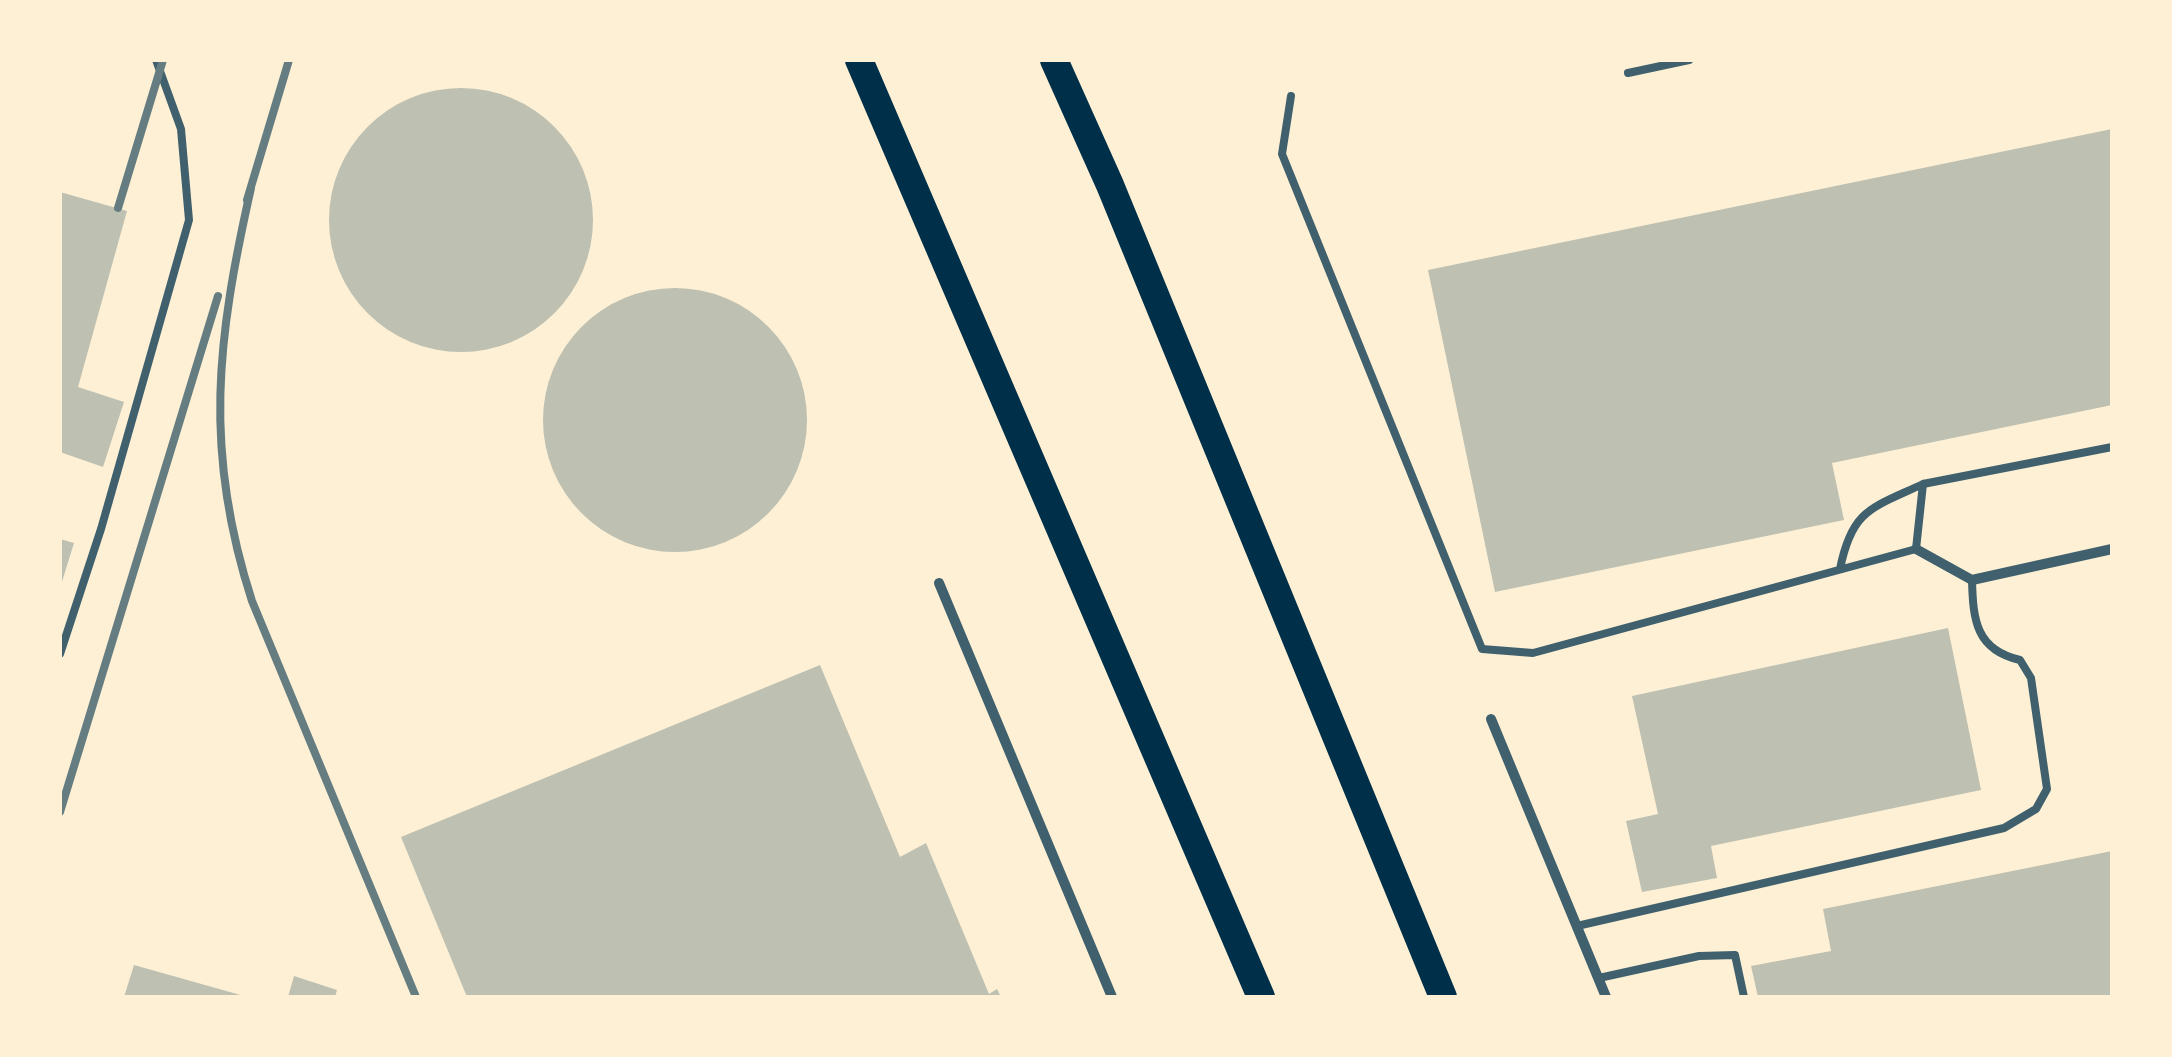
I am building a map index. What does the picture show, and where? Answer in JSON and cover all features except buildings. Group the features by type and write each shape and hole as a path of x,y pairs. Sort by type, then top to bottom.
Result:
{"highway":[{"path":"859,60 1261,997"},
{"path":"1054,60 1125,222 1442,997"}],"street":[{"path":"1916,550 1972,580 2112,549"},
{"path":"939,583 1112,997"},
{"path":"1491,719 1606,997"}],"lane":[{"path":"60,654 101,529 188,220 181,129 156,60"},
{"path":"1628,73 1689,60"},
{"path":"1291,96 1282,154 1482,649 1533,654 1916,550 1923,484"},
{"path":"1840,569 1856,521 1923,484 2112,447"},
{"path":"1577,926 2004,828 2036,808 2047,789 2031,678 2020,660 1994,652 1984,638 1973,611 1972,580"},
{"path":"1598,978 1699,956 1735,955 1744,997"}],"railway":[{"path":"118,208 163,60"},
{"path":"247,200 289,60"},
{"path":"251,188 230,295 220,394 226,494 236,546 252,601 416,997"},
{"path":"60,812 218,296"}]}
